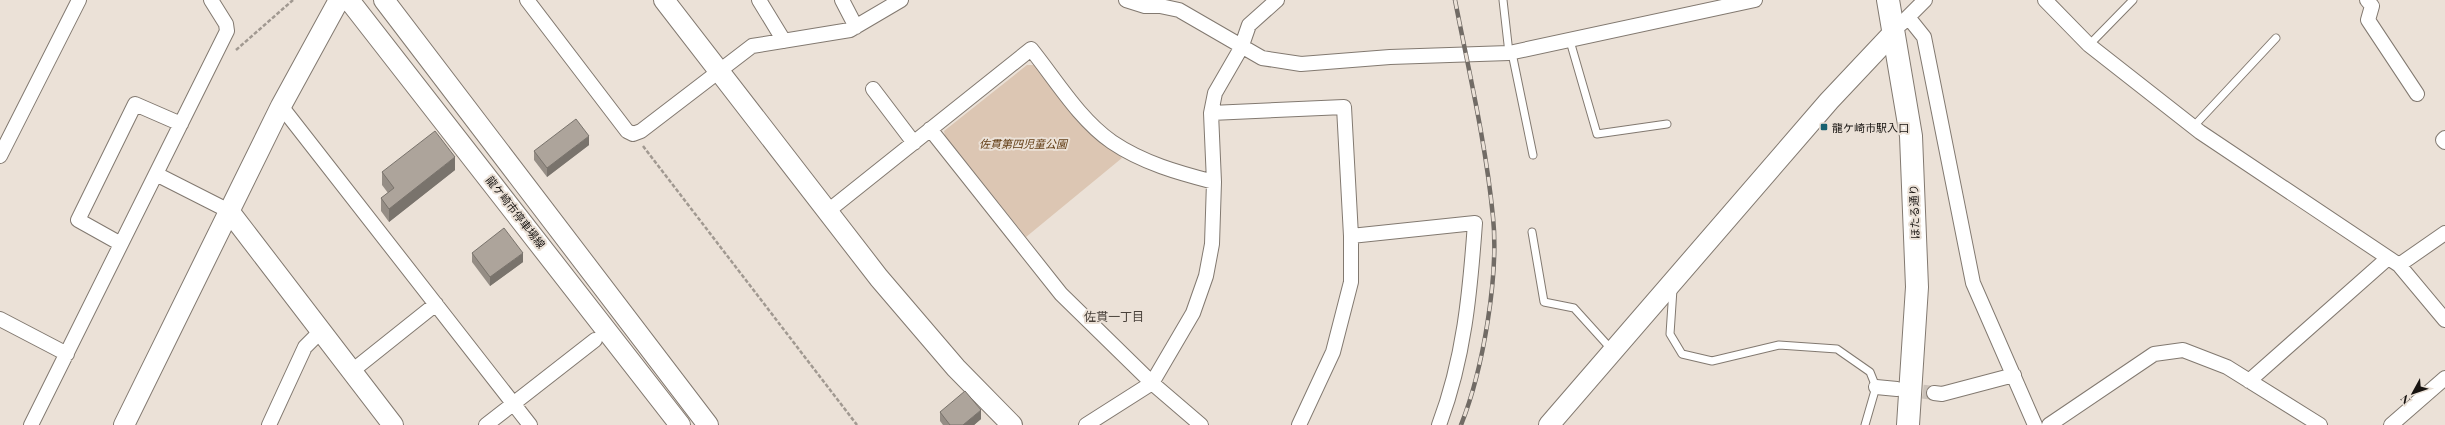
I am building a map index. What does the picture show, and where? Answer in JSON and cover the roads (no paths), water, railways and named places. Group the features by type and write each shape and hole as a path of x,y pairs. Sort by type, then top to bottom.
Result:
{"main road":[{"name":"ほたる通り","path":"1888,0 1901,24 1911,136 1914,197 1917,287 1908,425"}],"street":[{"path":"0,156 79,0"},
{"path":"31,425 227,31 226,24 211,0"},
{"path":"124,425 281,106 339,0"},
{"name":"龍ケ崎市停車場線","path":"350,0 680,425"},
{"name":"龍ケ崎市停車場線","path":"384,0 708,425"},
{"path":"527,0 627,131 633,134 641,131 752,46 841,32 856,27 901,0"},
{"path":"664,0 879,278 922,329 989,403 1012,425"},
{"path":"759,0 784,41"},
{"path":"842,0 856,27"},
{"path":"1126,0 1145,6 1160,6 1179,10 1241,48 1262,58 1301,64 1390,57 1510,53 1755,0"},
{"path":"1086,425 1152,383 1193,313 1206,276 1212,244 1214,182 1211,113 1215,93 1241,48 1249,25 1277,0"},
{"path":"1549,425 1833,96 1925,0"},
{"path":"2045,0 2089,45 2193,127 2393,262 2445,320"},
{"path":"2367,0 2372,6 2368,20 2417,94"},
{"path":"1901,24 1924,38 1973,283 2036,425"},
{"path":"828,211 1031,49 1087,119 1111,141 1159,166 1214,182"},
{"path":"873,90 914,143"},
{"path":"121,244 78,220 136,104 181,124"},
{"path":"281,106 530,425"},
{"path":"1211,113 1344,108 1351,236 1351,282 1333,352 1299,425"},
{"path":"930,129 1061,294 1152,383 1200,425"},
{"path":"2445,138 2443,140 2445,142"},
{"path":"156,174 230,211 393,425"},
{"path":"1351,236 1475,224 1466,324 1452,392 1439,425"},
{"path":"2249,381 2393,262 2445,233"},
{"path":"352,371 436,304"},
{"path":"0,319 67,354"},
{"path":"269,425 305,347 322,330"},
{"path":"486,425 594,340"},
{"path":"2049,425 2154,354 2183,350 2227,367 2320,425"},
{"path":"1934,393 1942,394 2014,375"},
{"path":"2391,425 2445,378"},
{"path":"1876,387 1898,389"}],"lane":[{"path":"1503,0 1510,53 1533,155"},
{"path":"2089,45 2133,0"},
{"path":"2193,127 2276,38"},
{"path":"1570,41 1597,134 1667,124"},
{"path":"1532,232 1544,302 1574,308 1614,351"},
{"path":"1673,283 1670,334 1682,354 1712,361 1779,344 1837,349 1870,372 1876,387 1865,425"}],"tunnel":[{"path":"1902,389 1934,393"}],"railway":[{"path":"1455,0 1477,108 1486,162 1493,217 1494,241 1494,267 1488,322 1476,378 1461,425"}],"place":[{"name":"龍ケ崎市駅入口","path":"1824,127"}],"district":[{"name":"佐貫一丁目","path":"1114,316"}],"park label":[{"name":"佐貫第四児童公園","path":"1023,143"}]}
